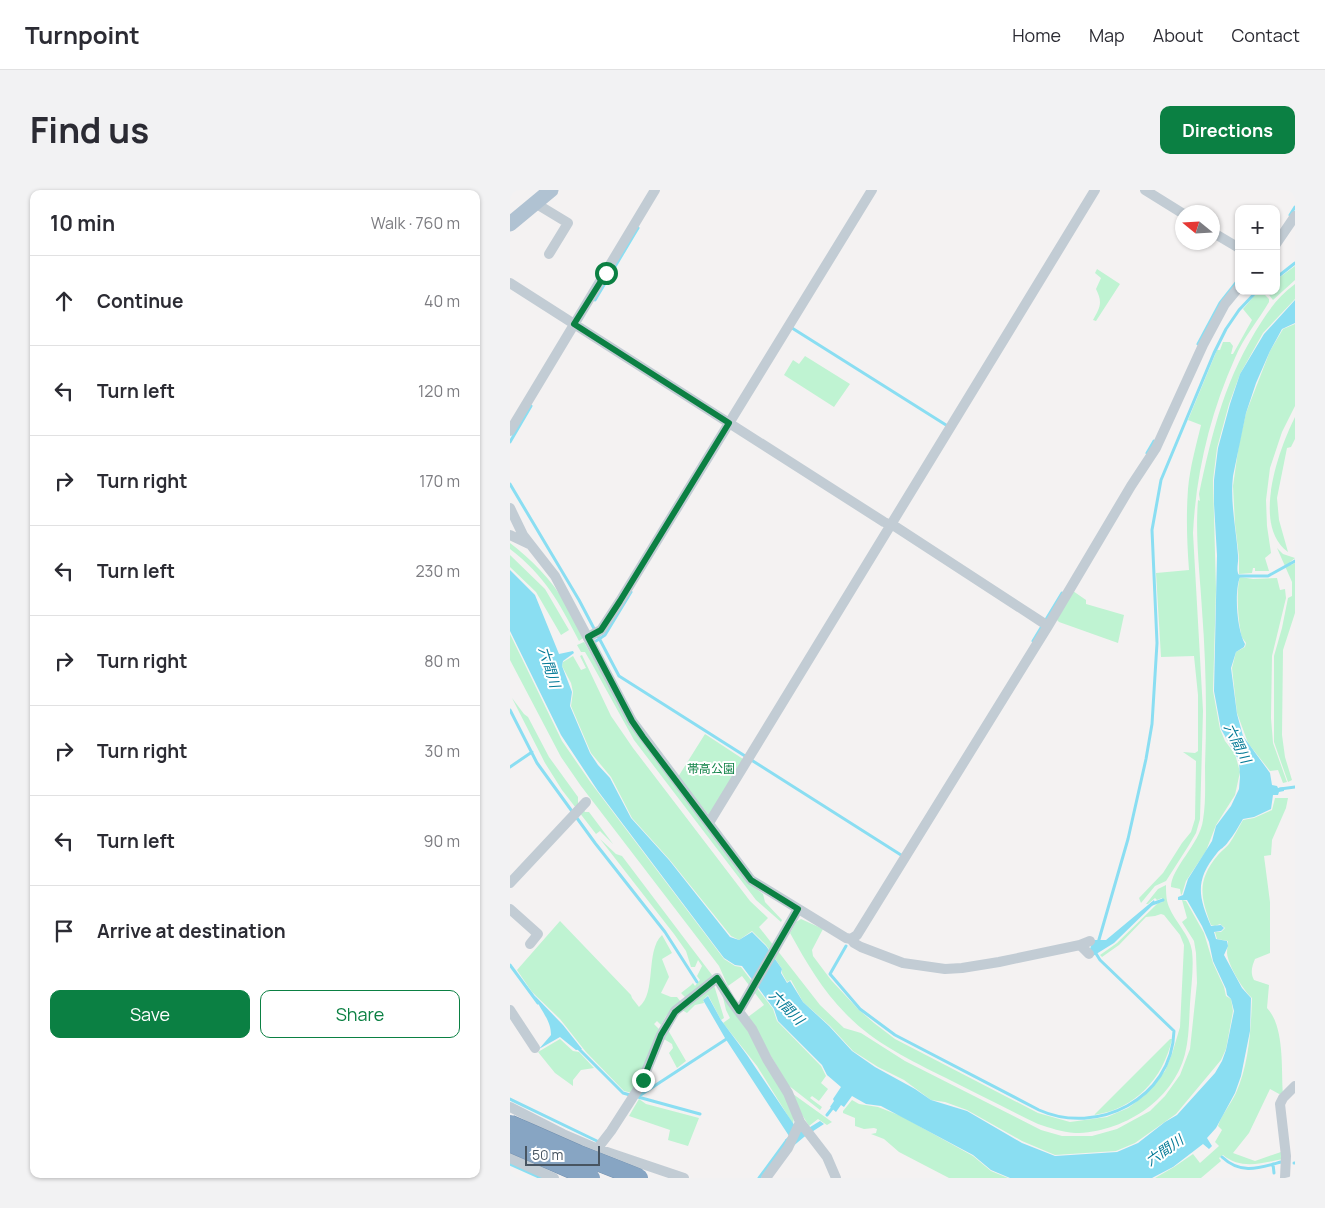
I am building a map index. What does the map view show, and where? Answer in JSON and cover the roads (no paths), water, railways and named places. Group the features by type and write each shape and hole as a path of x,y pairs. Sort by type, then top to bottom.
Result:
{"highway":[{"path":"510,1124 639,1178"},
{"path":"510,1143 591,1178"}],"main road":[{"path":"510,224 551,190"}],"street":[{"path":"510,431 576,326 655,190"},
{"path":"593,634 620,601 731,425 872,190"},
{"path":"709,823 1095,190"},
{"path":"1145,190 1175,209"},
{"path":"535,203 568,223 549,254"},
{"path":"1280,238 1295,216"},
{"path":"1220,237 1235,246"},
{"path":"510,283 1045,624"},
{"path":"851,939 857,935 1045,624 1156,448 1203,345 1225,304 1235,292"},
{"path":"510,508 523,535 555,576 593,634 632,721 751,880 846,938 851,939 854,944 902,963 945,969 999,962 1085,943 1088,954"},
{"path":"510,535 531,545"},
{"path":"510,884 583,806"},
{"path":"510,909 538,934 530,944"},
{"path":"741,1008 798,909"},
{"path":"573,1178 598,1149 640,1086 661,1035 675,1012 717,978 741,1008 767,1059 788,1093 803,1128 827,1157 836,1178"},
{"path":"510,1010 535,1048"},
{"path":"1284,1178 1291,1157 1280,1104 1283,1098 1295,1086"},
{"path":"510,1107 563,1134 598,1149 684,1178"},
{"path":"766,1178 803,1128"},
{"path":"510,1158 554,1178"}],"water":[{"name":"六間川","path":"1295,300 1295,323 1282,329 1256,383 1246,413 1232,486 1238,555 1237,570 1240,577 1237,592 1237,611 1240,630 1245,644 1244,647 1236,652 1231,668 1237,714 1243,736 1270,773 1272,785 1278,788 1284,787 1284,791 1279,792 1278,795 1273,795 1271,809 1254,817 1243,819 1230,839 1210,863 1202,880 1201,897 1211,926 1221,925 1224,928 1221,931 1214,932 1216,939 1227,941 1228,946 1224,955 1242,988 1251,998 1250,1031 1241,1076 1235,1093 1216,1128 1207,1138 1212,1146 1209,1149 1203,1144 1173,1167 1152,1178 1010,1178 991,1170 973,1155 881,1106 866,1104 852,1096 844,1107 841,1105 836,1112 830,1107 841,1087 827,1075 822,1065 778,1021 774,1009 742,966 735,965 724,958 598,791 561,735 510,631 510,570 535,595 559,654 573,651 574,653 563,661 562,666 572,692 570,706 590,753 610,778 631,818 669,860 730,937 739,940 752,932 766,946 782,969 781,973 787,983 790,981 803,1002 852,1051 931,1100 967,1111 1022,1143 1055,1156 1117,1152 1138,1143 1177,1115 1215,1073 1226,1050 1234,1011 1231,999 1227,995 1213,961 1209,942 1202,926 1187,900 1178,900 1178,897 1183,895 1188,879 1212,841 1216,826 1231,806 1239,789 1239,761 1221,729 1214,691 1217,555 1214,480 1218,448 1240,374 1264,334"},
{"path":"1154,900 1155,903 1114,943 1093,956 1089,952 1093,940 1106,940"},
{"path":"535,996 563,1025 582,1049 576,1050 560,1037 539,1049 551,1035 551,1029"},
{"path":"708,996 721,1020 799,1132 820,1121 824,1124 791,1148 785,1140 789,1136 725,1038 703,1000"}],"waterway":[{"path":"1290,215 1295,207"},
{"path":"595,300 638,228"},
{"path":"1280,275 1295,263"},
{"path":"1198,344 1220,303 1235,284"},
{"path":"1098,943 1128,839 1152,724 1157,643 1152,530 1161,480 1214,353 1226,329 1239,310 1253,295"},
{"path":"792,328 946,425"},
{"path":"510,442 531,406"},
{"path":"1147,453 1154,441"},
{"path":"510,484 579,600 619,676 901,855"},
{"path":"1237,576 1268,576 1295,561"},
{"path":"596,641 605,635 631,592"},
{"path":"1033,641 1062,593"},
{"path":"510,710 537,763 595,843 665,932 697,982"},
{"path":"510,767 532,752"},
{"path":"1280,789 1295,787"},
{"path":"1152,904 1163,900"},
{"path":"846,946 830,974 860,1009 895,1035 1039,1110 1061,1117 1084,1118 1107,1114 1128,1106 1146,1093 1160,1076 1170,1055 1174,1031 1100,960 1095,952"},
{"path":"510,965 538,1003"},
{"path":"639,1096 728,1038"},
{"path":"577,1047 623,1093 630,1095"},
{"path":"638,1097 700,1114"},
{"path":"510,1099 599,1142"},
{"path":"827,1115 834,1106"},
{"path":"759,1178 787,1140"},
{"path":"1222,1157 1229,1163 1243,1168 1258,1168 1281,1162"},
{"path":"510,1164 541,1178"},
{"path":"1273,1164 1274,1173"}],"park label":[{"name":"帯高公園","path":"711,768"}]}
